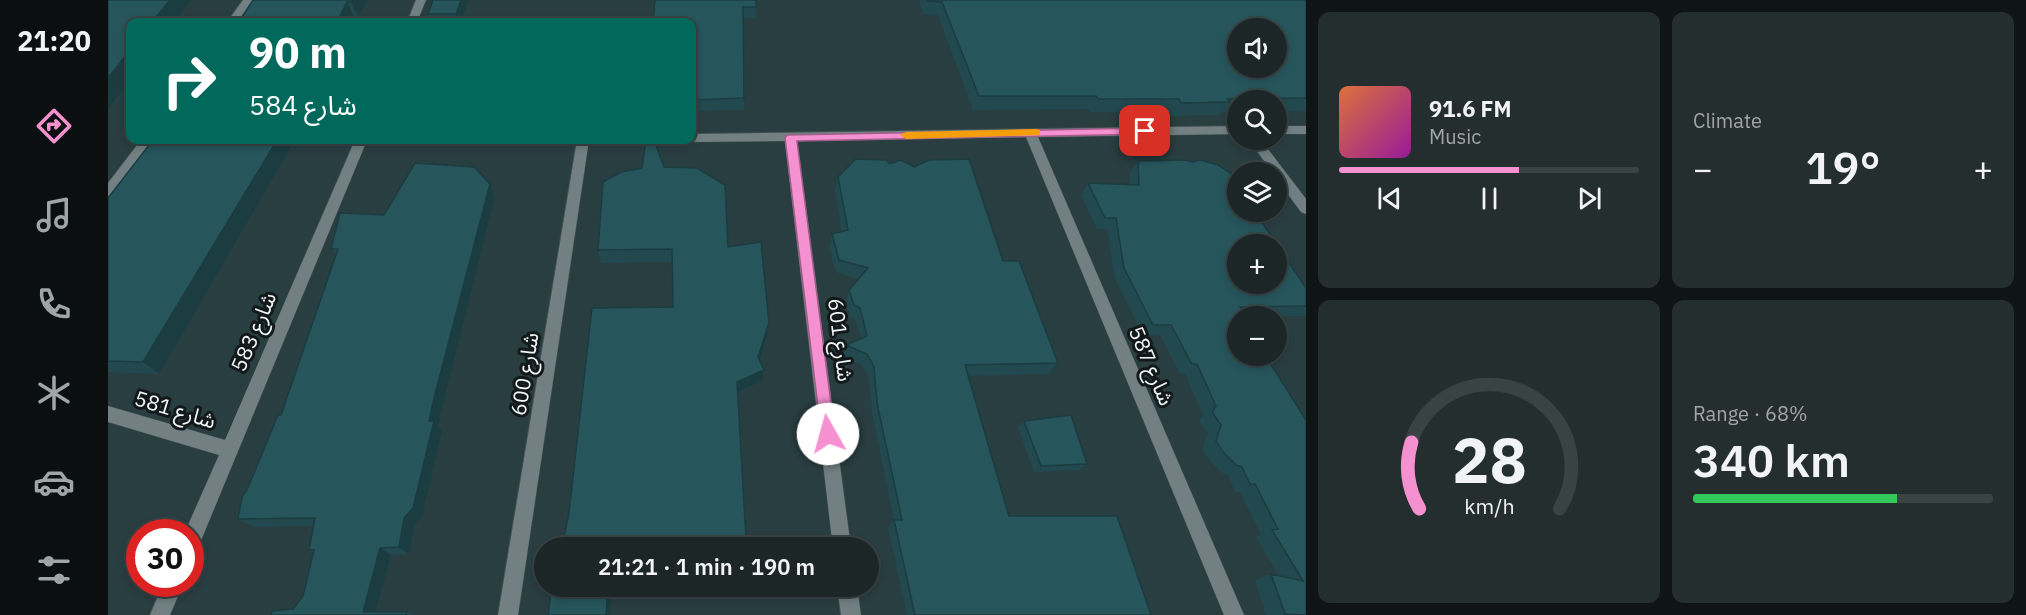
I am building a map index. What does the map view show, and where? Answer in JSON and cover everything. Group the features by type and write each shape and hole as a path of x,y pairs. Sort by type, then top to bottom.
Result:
{"street":[{"path":"235,18 248,0"},
{"path":"413,18 421,0"},
{"path":"696,138 1227,130"},
{"path":"1287,130 1306,130"},
{"name":"شارع 587","path":"1030,133 1234,615"},
{"name":"شارع 601","path":"790,138 841,537"},
{"path":"108,193 144,144"},
{"name":"شارع 583","path":"200,519 359,144"},
{"name":"شارع 600","path":"508,615 582,144"},
{"path":"1262,150 1306,209"},
{"name":"شارع 581","path":"108,414 230,450"},
{"path":"160,615 168,597"},
{"path":"848,597 850,615"}],"shaded area":[{"path":"108,0 1306,0 1306,615 108,615"}],"building":[{"path":"108,0 170,0 155,18 126,18 126,55 108,78"},
{"path":"253,0 352,0 347,2 339,18 242,18"},
{"path":"433,0 461,0 456,14 428,14"},
{"path":"655,0 756,0 756,7 743,7 744,98 696,100 696,18 653,18"},
{"path":"927,0 1306,0 1306,98 1287,98 1287,90 1227,90 1227,102 1181,103 1179,99 1098,99 1096,96 979,96 942,2"},
{"path":"150,144 275,144 143,362 108,361 108,198"},
{"path":"645,144 655,144 664,167 697,168 725,185 728,247 761,242 769,323 758,357 764,370 737,382 746,537 564,537 569,513 592,308 673,307 672,249 598,250 603,182 621,172 642,168"},
{"path":"856,159 886,160 890,164 901,160 914,167 929,160 969,159 1003,261 1019,261 1058,363 965,365 1009,516 1117,516 1151,615 915,615 894,520 902,520 877,403 874,367 867,354 846,345 867,336 860,308 854,305 849,290 868,268 839,260 832,234 848,230 838,177"},
{"path":"1185,160 1192,162 1200,160 1218,165 1227,171 1227,222 1262,222 1270,234 1227,234 1227,294 1287,294 1287,260 1306,288 1306,306 1227,306 1227,366 1272,366 1306,420 1306,615 1285,614 1271,574 1303,581 1272,530 1278,529 1255,484 1250,484 1242,467 1236,465 1223,452 1216,441 1221,425 1212,412 1216,406 1197,364 1192,364 1171,325 1153,325 1124,268 1116,218 1105,218 1088,183 1139,185 1138,161"},
{"path":"415,163 474,167 490,184 435,394 429,421 434,421 413,508 404,518 399,547 380,548 363,612 407,612 406,615 271,615 272,611 293,609 303,596 314,550 309,550 315,518 238,519 242,497 278,415 281,415 338,249 331,249 340,213 384,215"},
{"path":"1071,415 1087,464 1041,466 1024,421"},
{"path":"550,597 607,597 606,615 548,615"}],"slow traffic":[{"path":"906,135 1036,133"}],"route":[{"path":"828,434 790,138 1145,131"}]}
